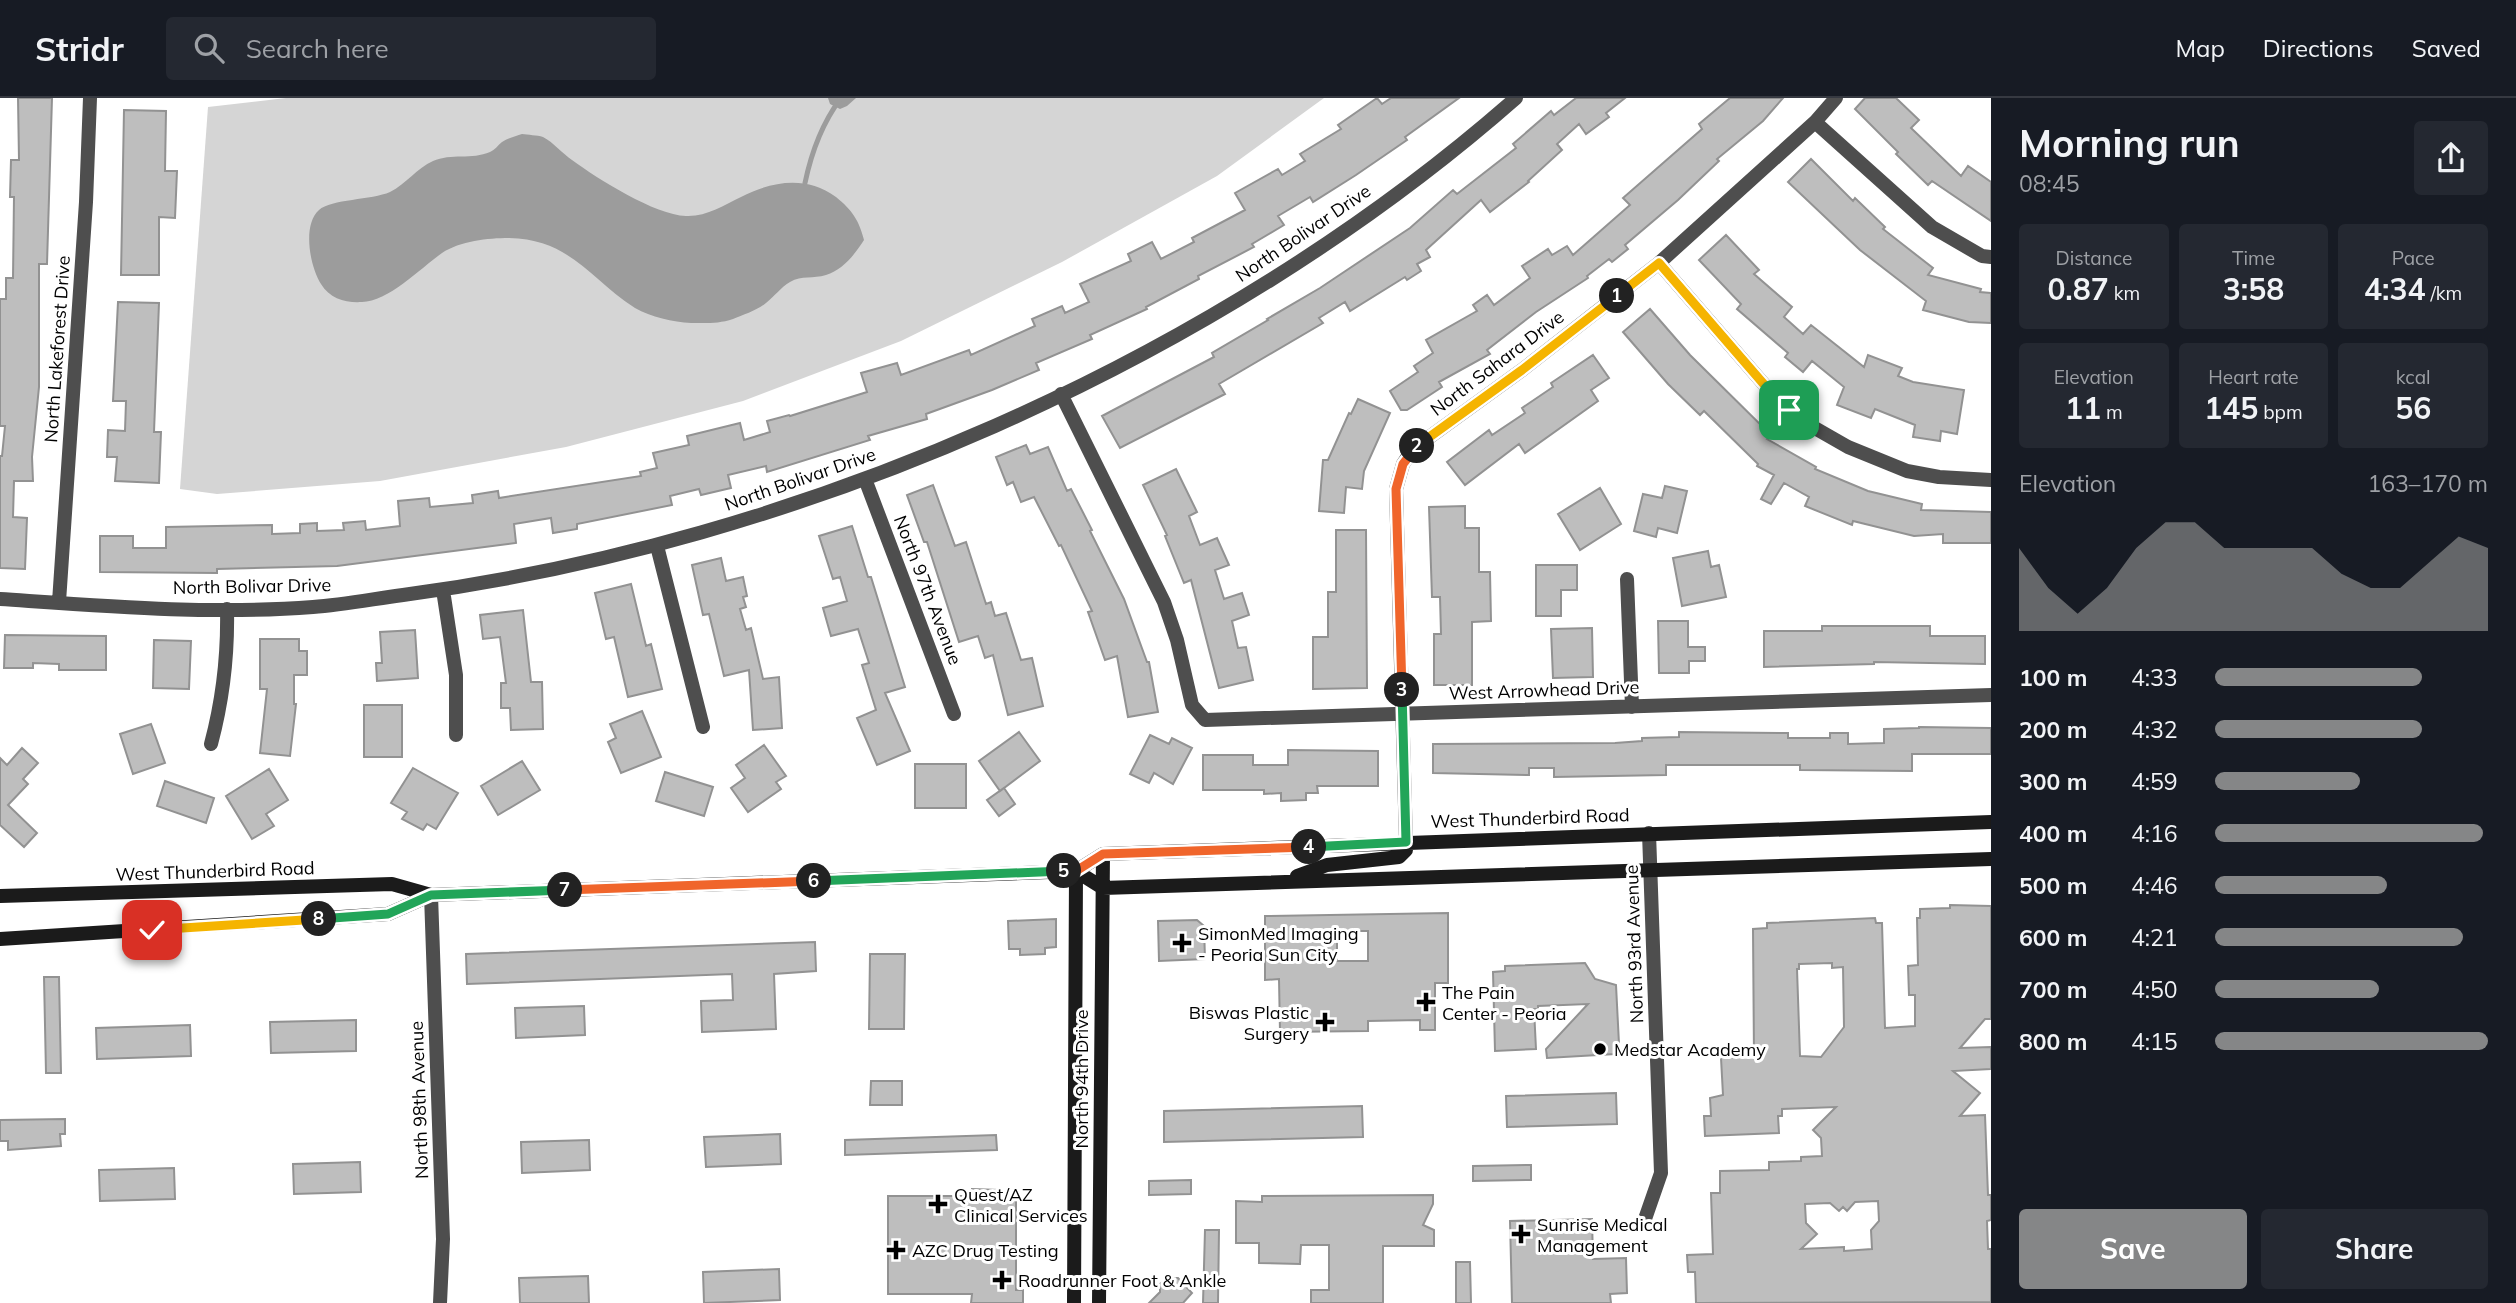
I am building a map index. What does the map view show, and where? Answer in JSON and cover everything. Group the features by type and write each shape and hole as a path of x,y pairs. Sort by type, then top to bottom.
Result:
{"main road":[{"name":"West Thunderbird Road","path":"0,896 392,884 431,895 1076,871 1103,854 1991,822"},
{"path":"1286,880 1327,865 1399,857 1406,850 1406,842"},
{"name":"North 94th Drive","path":"1099,1303 1103,854"},
{"path":"1076,871 1103,888 1991,859"},
{"name":"North 94th Drive","path":"1074,1303 1076,871"},
{"name":"West Thunderbird Road","path":"0,939 388,914 431,895"},
{"path":"1076,1003 1101,1003"},
{"path":"1076,1101 1101,1101"}],"street":[{"name":"North Lakeforest Drive","path":"59,602 86,202 90,98"},
{"name":"North Bolivar Drive","path":"0,599 228,609 313,607 514,579 657,546 760,515 865,479 958,441 1061,394 1175,337 1362,219 1474,134 1516,98"},
{"name":"North Sahara Drive","path":"1406,842 1396,489 1403,464 1413,449 1522,370 1659,263 1815,122 1836,98"},
{"path":"1815,122 1932,227 1982,256 1991,257"},
{"path":"1659,263 1768,389 1789,410 1813,427 1848,447 1907,471 1939,477 1991,480"},
{"name":"West Arrowhead Drive","path":"1061,394 1164,601 1177,639 1192,705 1205,720 1991,695"},
{"name":"North 97th Avenue","path":"865,479 954,714"},
{"path":"657,546 704,727"},
{"path":"1627,579 1632,707"},
{"path":"443,590 456,675 456,735"},
{"path":"211,744 220,710 225,673 228,609"},
{"name":"North 93rd Avenue","path":"1645,1219 1661,1173 1649,833"},
{"name":"North 98th Avenue","path":"431,895 443,1239 440,1303"}],"shaded area":[{"path":"286,98 1324,98 1217,176 1062,262 901,341 743,401 566,447 380,481 217,494 180,489 208,107"},
{"path":"828,98 856,98 840,109 830,104"},
{"path":"522,134 543,137 611,186 643,203 673,214 693,216 708,213 777,184 813,185 836,197 846,206 857,221 864,240 848,261 832,273 794,280 759,308 733,319 717,322 684,322 648,314 619,297 564,253 530,240 509,238 474,241 449,249 404,283 372,300 344,301 325,289 317,277 309,236 314,217 319,210 325,206 390,192 433,161 483,154"}],"building":[{"path":"18,98 52,98 47,264 39,264 39,387 32,457 33,481 14,481 13,517 27,518 25,569 0,568 0,456 5,426 0,426 0,299 6,299 6,278 13,278 14,197 10,197 11,160 19,160"},
{"path":"1377,98 1382,104 1391,98 1459,98 1405,137 1407,140 1356,175 1313,202 1310,197 1278,216 1284,225 1252,244 1254,247 1198,276 1199,279 1146,307 1147,309 1090,335 1092,339 1036,363 1039,370 926,414 927,419 868,436 870,440 767,472 766,466 728,475 731,488 701,495 699,489 670,496 672,505 577,524 577,529 553,533 551,518 514,524 516,543 337,566 217,569 217,573 100,572 100,536 133,536 133,548 166,548 166,527 272,525 272,534 300,533 300,524 317,523 317,531 344,530 343,523 365,521 366,530 400,526 398,501 429,498 430,507 473,503 472,495 498,491 499,498 641,476 640,472 657,468 653,453 689,445 687,436 740,423 744,440 770,432 767,421 867,392 861,373 897,363 901,375 969,350 971,355 1035,326 1032,319 1062,306 1065,313 1089,302 1080,284 1131,261 1128,254 1152,242 1161,259 1194,242 1192,238 1245,210 1235,193 1278,169 1282,175 1305,161 1300,154 1341,129 1338,125"},
{"path":"1576,98 1625,98 1606,113 1609,117 1586,134 1579,124 1557,144 1562,150 1529,182 1490,212 1481,200 1426,250 1430,257 1417,264 1421,271 1407,280 1405,277 1350,311 1345,302 1319,318 1323,323 1219,384 1225,394 1120,448 1102,416 1214,357 1212,353 1320,288 1410,228 1453,190 1457,194 1516,148 1513,144 1551,111 1554,115"},
{"path":"1730,98 1783,98 1763,121 1717,159 1719,161 1678,200 1625,245 1628,249 1612,262 1609,259 1587,276 1588,278 1536,312 1487,350 1490,354 1439,382 1442,387 1407,410 1401,410 1390,391 1418,372 1414,366 1433,353 1426,340 1477,311 1473,305 1487,295 1494,305 1530,278 1522,266 1548,249 1552,255 1567,246 1573,255 1630,205 1623,198 1702,129 1699,124"},
{"path":"1865,98 1896,98 1919,120 1911,128 1961,176 1968,166 1991,182 1991,221 1932,181 1928,185 1896,154 1898,152 1855,109"},
{"path":"124,110 166,111 165,171 177,171 175,218 159,217 159,275 121,275"},
{"path":"1811,159 1853,201 1855,198 1885,227 1883,229 1933,268 1928,275 1991,293 1991,323 1969,322 1923,310 1926,301 1860,250 1788,182"},
{"path":"1726,235 1759,270 1754,274 1792,307 1784,317 1803,334 1811,325 1864,367 1868,355 1902,368 1898,376 1913,382 1964,390 1957,434 1941,431 1940,441 1913,437 1915,425 1875,409 1871,418 1837,405 1844,387 1812,361 1803,372 1785,357 1788,353 1737,309 1741,304 1699,260"},
{"path":"118,302 159,303 154,432 161,432 159,483 115,481 117,457 107,457 108,430 125,431 126,401 113,401"},
{"path":"1650,309 1690,355 1771,435 1767,439 1816,467 1815,469 1868,491 1922,504 1921,510 1991,512 1991,543 1943,543 1943,534 1914,536 1853,521 1852,525 1805,506 1809,497 1784,483 1771,504 1761,499 1774,475 1757,466 1758,464 1704,411 1700,415 1668,384 1623,332"},
{"path":"1593,355 1609,378 1591,390 1598,401 1525,453 1519,444 1465,485 1447,462 1489,430 1492,435 1525,413 1522,408 1553,387 1551,383"},
{"path":"1358,399 1390,413 1364,471 1362,489 1346,487 1344,513 1319,511 1323,460 1328,460"},
{"path":"1026,445 1030,454 1048,447 1067,491 1071,489 1092,530 1090,531 1124,599 1149,662 1158,712 1128,717 1117,656 1105,660 1088,612 1092,611 1061,545 1059,546 1034,497 1021,502 1013,482 1007,485 996,457"},
{"path":"1176,469 1197,512 1189,516 1200,545 1217,538 1229,565 1215,570 1224,599 1242,593 1249,615 1232,621 1238,648 1246,647 1253,680 1219,688 1191,580 1184,583 1165,536 1167,535 1143,485"},
{"path":"933,485 955,546 966,542 986,604 991,602 995,616 1006,613 1021,660 1032,658 1043,706 1008,715 993,655 985,658 978,636 959,642 927,542 924,542 907,495"},
{"path":"1665,486 1687,491 1677,533 1658,528 1656,537 1634,531 1643,494 1662,498"},
{"path":"1600,488 1621,524 1580,550 1558,514"},
{"path":"1465,506 1465,528 1479,528 1479,572 1490,572 1491,621 1472,622 1472,685 1434,685 1434,634 1441,634 1440,597 1432,597 1429,507"},
{"path":"852,526 868,577 871,577 905,687 885,693 910,751 877,765 857,718 876,710 862,665 869,663 858,629 831,636 823,608 847,601 840,577 833,579 819,536"},
{"path":"1336,530 1366,530 1367,688 1313,689 1313,637 1328,637 1328,592 1336,592"},
{"path":"1708,551 1711,567 1719,565 1726,597 1682,606 1673,558"},
{"path":"721,558 726,581 743,577 746,607 740,609 746,630 751,628 763,679 779,677 782,728 753,730 749,670 724,676 709,614 703,615 692,565"},
{"path":"1536,565 1577,565 1577,590 1561,590 1561,616 1536,616"},
{"path":"631,584 646,646 651,644 662,689 628,697 614,637 606,639 595,593"},
{"path":"523,610 531,682 542,682 543,729 511,730 510,708 501,708 501,683 506,683 500,637 483,639 480,615"},
{"path":"1658,621 1688,621 1688,647 1705,647 1705,661 1689,661 1689,673 1659,673"},
{"path":"1822,626 1930,626 1930,636 1985,636 1985,664 1874,662 1764,667 1764,631 1822,631"},
{"path":"1592,628 1593,677 1553,678 1551,629"},
{"path":"415,630 418,678 377,681 376,663 382,663 380,632"},
{"path":"5,635 106,636 106,670 59,670 59,664 33,663 33,668 4,668"},
{"path":"260,639 299,639 299,651 307,651 307,675 294,675 296,704 290,756 260,753 267,689 260,689"},
{"path":"154,640 191,641 189,689 153,688"},
{"path":"364,705 402,705 402,757 364,757"},
{"path":"642,711 661,757 621,773 608,742 616,738 610,724"},
{"path":"151,724 165,763 133,774 120,734"},
{"path":"1991,728 1991,754 1912,754 1912,771 1800,770 1800,765 1666,765 1666,775 1554,777 1554,768 1529,768 1529,775 1433,773 1433,744 1615,743 1642,741 1642,738 1679,737 1679,732 1788,733 1788,738 1830,738 1830,733 1848,733 1848,744 1884,743 1884,729"},
{"path":"1019,732 1040,761 1000,791 979,761"},
{"path":"1150,735 1169,744 1172,738 1192,748 1173,784 1154,773 1149,783 1130,774"},
{"path":"764,745 786,776 776,782 781,789 748,812 731,788 745,778 736,765"},
{"path":"22,748 38,763 23,779 28,784 8,805 37,833 24,847 0,825 0,758 7,765"},
{"path":"1288,750 1378,751 1378,786 1317,786 1318,793 1306,793 1306,800 1281,801 1281,793 1264,794 1264,790 1203,790 1203,755 1253,755 1253,765 1288,765"},
{"path":"522,761 540,790 498,815 481,786"},
{"path":"915,764 966,764 966,808 915,808"},
{"path":"413,768 458,793 436,829 427,824 423,830 402,819 407,812 391,803"},
{"path":"269,769 288,800 266,814 274,826 252,839 226,796"},
{"path":"665,772 713,787 704,816 656,801"},
{"path":"165,781 214,798 206,823 157,806"},
{"path":"1004,788 1015,804 999,816 987,800"},
{"path":"1950,905 1991,906 1991,1019 1985,1019 1960,1048 1991,1047 1991,1069 1953,1071 1980,1093 1960,1116 1985,1115 1988,1195 1991,1195 1991,1220 1987,1221 1988,1249 1991,1249 1991,1302 1696,1303 1695,1272 1688,1272 1687,1255 1713,1254 1711,1193 1720,1193 1720,1171 1769,1170 1769,1162 1801,1161 1801,1157 1822,1156 1821,1138 1813,1130 1836,1107 1782,1109 1782,1116 1778,1116 1779,1133 1705,1136 1704,1116 1711,1116 1710,1098 1723,1095 1721,1058 1754,1057 1753,929 1767,928 1767,923 1875,918 1876,923 1882,923 1885,1028 1915,1026 1915,995 1909,995 1908,966 1918,965 1917,918 1920,918 1920,909 1950,908","holes":["1832,963 1832,968 1843,967 1844,1027 1821,1057 1800,1056 1797,969 1799,964","1878,1201 1879,1221 1871,1230 1872,1249 1801,1249 1817,1234 1806,1223 1805,1204 1830,1203 1839,1211 1843,1207 1847,1211 1855,1202"]},
{"path":"1448,913 1448,983 1435,983 1435,1030 1420,1030 1420,1020 1368,1021 1368,1031 1280,1032 1279,979 1265,980 1265,916","holes":["1337,931 1368,931 1368,961 1337,961"]},
{"path":"1056,919 1056,947 1045,948 1045,954 1020,955 1020,949 1009,949 1008,921"},
{"name":"SimonMed Imaging - Peoria Sun City","path":"1197,920 1204,926 1205,959 1159,961 1158,921"},
{"path":"815,942 816,971 774,974 776,1029 702,1032 701,1001 733,1000 732,974 467,984 466,954"},
{"path":"870,954 905,954 904,1029 869,1029"},
{"path":"1585,963 1595,979 1616,985 1619,1044 1615,1045 1615,1054 1547,1058 1546,1049 1588,1004 1538,1006 1538,1009 1534,1009 1536,1049 1495,1051 1493,972 1505,971 1505,966"},
{"path":"44,977 59,977 61,1073 46,1073"},
{"path":"584,1006 585,1035 516,1038 515,1008"},
{"path":"356,1020 356,1051 271,1053 270,1022"},
{"path":"190,1025 191,1056 97,1059 96,1028"},
{"path":"871,1081 902,1081 902,1105 870,1105"},
{"path":"1616,1093 1617,1124 1507,1127 1506,1096"},
{"path":"1362,1106 1363,1137 1164,1142 1164,1111"},
{"path":"65,1119 65,1134 60,1134 61,1146 8,1150 8,1141 0,1141 0,1120"},
{"path":"780,1134 781,1164 706,1167 704,1137"},
{"path":"996,1135 997,1150 845,1155 845,1140"},
{"path":"589,1140 590,1170 522,1173 521,1142"},
{"path":"360,1162 361,1192 294,1194 293,1164"},
{"path":"1531,1165 1531,1180 1473,1181 1473,1166"},
{"path":"174,1168 175,1199 100,1201 99,1170"},
{"path":"1191,1180 1191,1194 1149,1195 1149,1181"},
{"path":"972,1189 999,1190 999,1197 1016,1197 1016,1290 1023,1290 1023,1303 971,1303 972,1294 888,1294 888,1196 972,1196"},
{"path":"1433,1195 1433,1204 1423,1225 1434,1230 1434,1246 1383,1246 1383,1303 1311,1303 1311,1290 1329,1290 1329,1245 1301,1245 1300,1264 1259,1263 1259,1243 1236,1243 1236,1201 1262,1202 1262,1196"},
{"path":"1592,1219 1593,1259 1626,1258 1627,1293 1610,1294 1611,1303 1512,1303 1510,1221"},
{"path":"1205,1230 1219,1230 1218,1303 1203,1303"},
{"path":"1456,1262 1470,1262 1471,1303 1456,1303"},
{"path":"779,1269 780,1300 704,1303 703,1272"},
{"path":"588,1276 589,1303 520,1303 519,1278"},
{"path":"1167,1278 1178,1278 1192,1293 1183,1303 1149,1303 1160,1292 1160,1284"}],"waterway":[{"path":"805,183 818,139 841,98"}],"place":[{"name":"SimonMed Imaging - Peoria Sun City","path":"1182,943"},
{"name":"The Pain Center - Peoria","path":"1426,1002"},
{"name":"Biswas Plastic Surgery","path":"1325,1022"},
{"name":"Medstar Academy","path":"1600,1049"},
{"name":"Quest/AZ Clinical Services","path":"938,1204"},
{"name":"Sunrise Medical Management","path":"1521,1234"},
{"name":"AZC Drug Testing","path":"896,1250"},
{"name":"Roadrunner Foot & Ankle","path":"1002,1280"}],"route":[{"path":"152,930 388,914 431,895 1076,871 1103,854 1406,842 1396,489 1403,464 1413,449 1522,370 1659,263 1789,410"}]}
